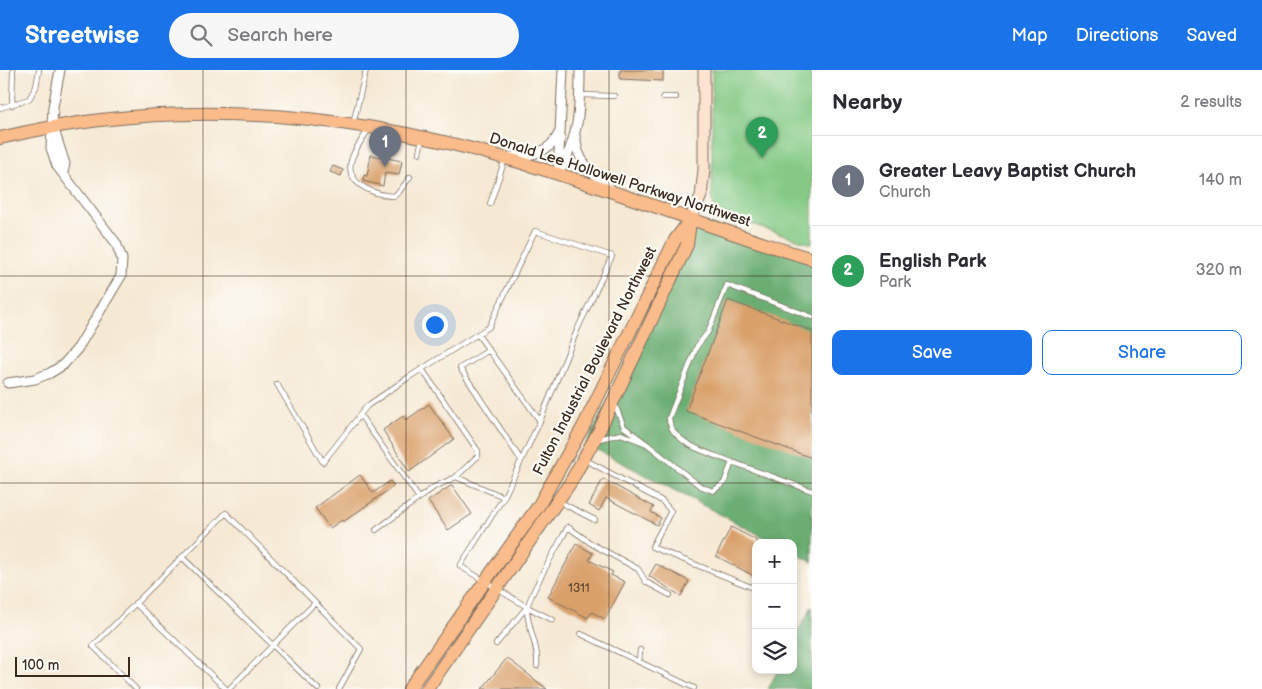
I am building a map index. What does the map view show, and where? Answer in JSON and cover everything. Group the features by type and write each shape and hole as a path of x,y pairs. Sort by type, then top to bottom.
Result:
{"main road":[{"name":"Fulton Industrial Boulevard Northwest","path":"409,689 539,505 583,427 675,240 690,220 701,196 703,179 704,70"},
{"name":"Donald Lee Hollowell Parkway Northwest","path":"0,138 52,127 135,116 215,112 305,118 422,138 505,158 558,174 810,260"},
{"name":"Fulton Industrial Boulevard Northwest","path":"427,689 558,501 593,441 687,245 690,220"}],"street":[{"path":"8,383 35,379 50,373 63,364 78,348 120,276 122,259 116,243 57,166 51,148 53,107 60,70"},
{"path":"558,174 563,70"},
{"path":"580,70 580,95 576,135 577,151 581,161 616,194"},
{"path":"505,158 540,153 552,144 561,128"},
{"path":"558,174 576,135"}],"lane":[{"path":"12,105 13,70"},
{"path":"0,108 29,100 36,87 39,70"},
{"path":"352,126 366,70"},
{"path":"580,95 614,96"},
{"path":"662,97 676,97"},
{"path":"370,129 353,150 347,165 356,183 388,196 399,192 410,177"},
{"path":"419,153 422,138"},
{"path":"490,204 505,158"},
{"path":"277,384 323,462 367,406 489,327 535,231 612,256 578,328 540,421 504,497 460,566 527,608 553,620"},
{"path":"812,317 727,285 708,332 697,346 669,418 669,426 676,435 696,448 812,491"},
{"path":"478,335 540,421"},
{"path":"489,350 460,368 522,460"},
{"path":"376,530 434,487 456,477 478,456 478,451 422,369"},
{"path":"614,400 618,417 624,427 700,486 713,491 724,484 732,462"},
{"path":"360,415 419,498"},
{"path":"593,441 621,434 647,444"},
{"path":"583,458 662,501 672,511 652,547 752,587"},
{"path":"456,477 504,497"},
{"path":"558,501 594,520"},
{"path":"136,689 92,646 226,513 361,650 339,689"},
{"path":"496,644 527,608 568,527 592,544 638,569 646,582 670,595"},
{"path":"182,557 318,689"},
{"path":"135,604 227,689 315,603"},
{"path":"527,608 532,637 538,653 537,666"},
{"path":"581,634 694,688"},
{"path":"599,642 602,636"},
{"path":"639,662 640,650"}],"green space":[{"path":"712,70 812,70 812,244 715,212 712,195"},
{"path":"700,222 812,255 812,562 797,554 797,539 767,539 586,444"},
{"path":"812,606 812,689 768,689 776,674 797,674 797,634"}],"building":[{"path":"620,70 663,70 663,81 620,79"},
{"path":"371,155 402,161 399,175 385,173 383,186 363,181 364,175 367,176"},
{"path":"333,166 343,170 341,176 330,172"},
{"path":"728,300 812,331 812,458 686,411"},
{"path":"429,404 454,439 409,472 383,430 403,416 406,420"},
{"path":"360,475 373,493 390,481 394,486 343,522 342,520 330,528 315,508"},
{"path":"603,479 654,507 651,512 661,518 657,525 606,498 599,511 589,505"},
{"path":"452,485 472,514 448,530 428,501"},
{"path":"731,527 754,539 752,539 752,575 716,556"},
{"path":"576,544 593,553 589,560 613,572 611,575 625,582 605,619 592,612 588,618 548,597"},
{"path":"656,564 689,581 681,596 649,576"},
{"path":"507,658 547,689 482,689"}],"place":[{"name":"English Park","path":"762,158"},
{"name":"Greater Leavy Baptist Church","path":"385,167"}]}
